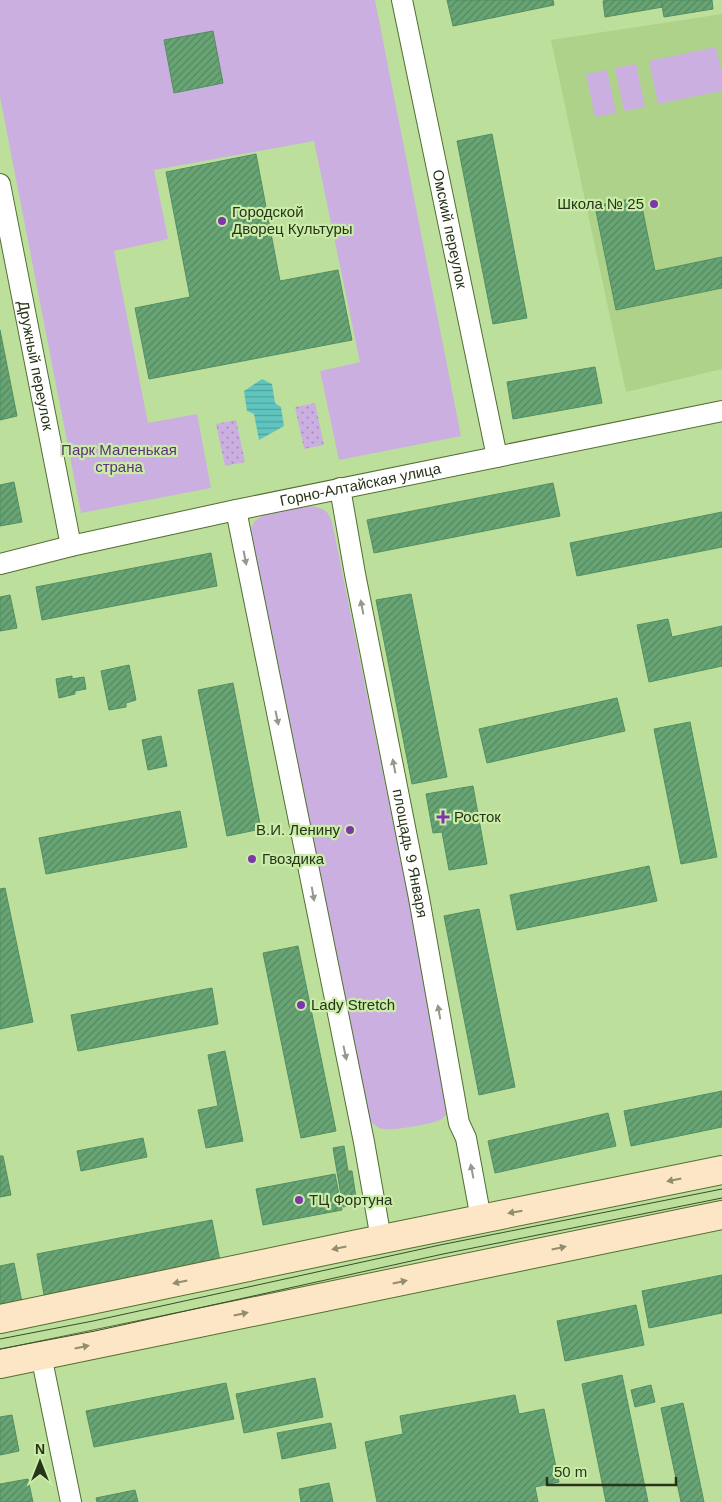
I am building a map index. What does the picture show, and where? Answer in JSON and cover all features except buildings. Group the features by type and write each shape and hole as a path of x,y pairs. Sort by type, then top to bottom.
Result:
{"main road":[{"path":"0,1320 381,1239 722,1170"},
{"path":"0,1364 722,1215"}],"street":[{"name":"Омский переулок","path":"402,0 497,457"},
{"name":"Дружный переулок","path":"0,184 71,546"},
{"name":"Горно-Алтайская улица","path":"0,564 71,546 236,510 722,411"},
{"name":"площадь 9 Января","path":"340,488 355,574 418,888 459,1123 466,1138 481,1219"},
{"path":"236,510 362,1132 381,1239"},
{"path":"40,1356 71,1502"}],"shaded area":[{"name":"Школа № 25","path":"722,14 722,369 626,392 551,40"}],"green space":[{"name":"Парк Маленькая страна","path":"0,0 375,0 461,436 339,460 320,371 360,362 314,141 154,170 168,239 114,251 148,423 197,414 211,488 81,513 0,97"},
{"path":"716,47 722,75 722,91 658,104 649,61"},
{"path":"636,64 645,107 624,111 615,68"},
{"path":"607,70 616,113 595,117 586,74"},
{"path":"315,403 324,445 304,449 295,407"},
{"path":"236,420 245,462 225,466 216,424"},
{"path":"310,506 324,510 332,522 451,1109 440,1120 412,1127 383,1129 367,1118 251,537 253,525 259,518 273,513"}],"water":[{"path":"262,379 272,384 275,403 281,407 284,426 259,440 254,414 247,411 244,391"}],"tram line":[{"path":"0,1339 93,1321 440,1245 722,1189"},
{"path":"0,1349 95,1331 443,1254 722,1198"}],"place":[{"name":"Школа № 25","path":"654,204"},
{"name":"Городской Дворец Культуры","path":"222,221"},
{"name":"Росток","path":"443,817"},
{"name":"В.И. Ленину","path":"350,830"},
{"name":"Гвоздика","path":"252,859"},
{"name":"Lady Stretch","path":"301,1005"},
{"name":"ТЦ Фортуна","path":"299,1200"}]}
